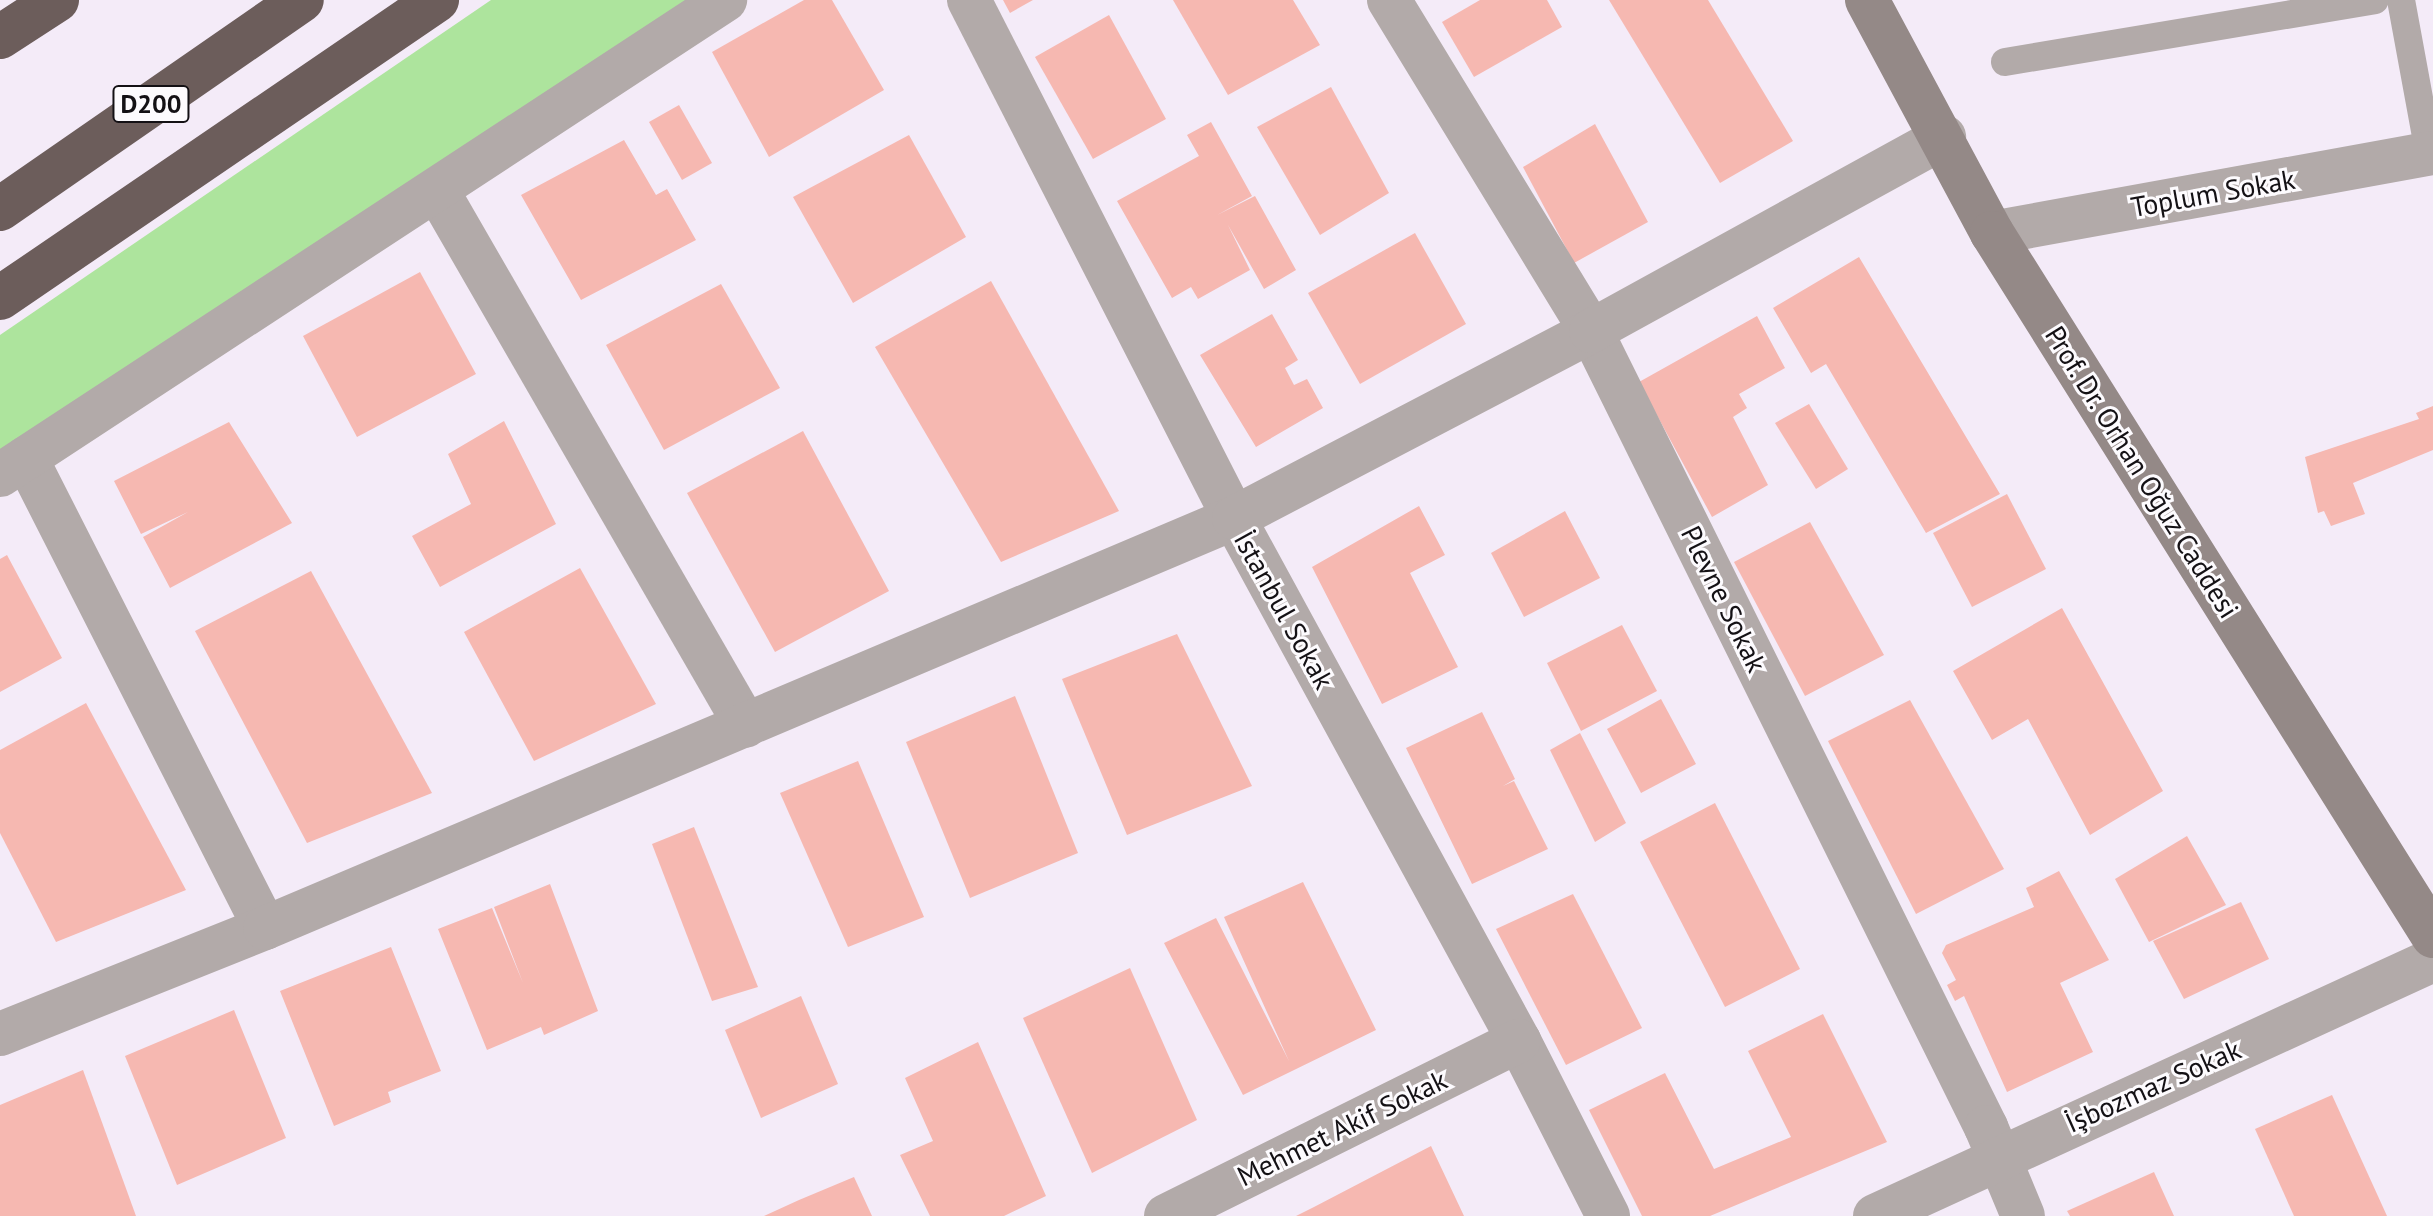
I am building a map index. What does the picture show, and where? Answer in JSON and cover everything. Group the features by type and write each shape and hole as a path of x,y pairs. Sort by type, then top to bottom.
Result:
{"highway":[{"path":"0,37 57,0"},
{"name":"D200","path":"0,209 302,0"},
{"path":"0,298 437,0"}],"main road":[{"name":"Prof. Dr. Orhan Oğuz Caddesi","path":"1867,0 1944,137 1992,233 2433,936"}],"street":[{"path":"265,928 13,467 438,192 725,0"},
{"name":"İstanbul Sokak","path":"969,0 1234,518 1519,1041 1608,1216"},
{"name":"Plevne Sokak","path":"1389,0 1591,331 1998,1155 2023,1216"},
{"path":"0,1034 265,928 1234,518 1591,331 1944,137"},
{"name":"Toplum Sokak","path":"1992,233 2431,153"},
{"path":"438,192 746,726"},
{"name":"İşbozmaz Sokak","path":"1875,1216 1998,1155 2433,960"},
{"name":"Mehmet Akif Sokak","path":"1166,1216 1519,1041"}],"lane":[{"path":"2005,62 2375,0"},
{"path":"2401,0 2431,153"}],"green space":[{"path":"491,0 718,0 0,464 0,335"}],"building":[{"path":"804,0 832,0 884,90 769,157 712,52"},
{"path":"1003,0 1033,0 1010,13"},
{"path":"1173,0 1293,0 1320,45 1228,95"},
{"path":"1480,0 1547,0 1562,27 1474,77 1442,22"},
{"path":"1609,0 1708,0 1793,141 1720,183"},
{"path":"1109,15 1166,119 1093,159 1035,57"},
{"path":"1331,87 1389,193 1320,235 1257,127"},
{"path":"679,105 712,163 682,180 649,122"},
{"path":"1211,122 1252,196 1217,215 1255,196 1296,270 1264,289 1228,225 1250,270 1198,299 1191,287 1172,298 1117,201 1199,156 1187,135"},
{"path":"1595,124 1648,222 1574,263 1523,167"},
{"path":"909,135 966,237 853,303 793,197"},
{"path":"624,140 656,195 667,189 696,240 581,300 521,195"},
{"path":"1415,233 1466,324 1360,384 1308,293"},
{"path":"1859,257 2000,494 1926,533 1826,364 1811,373 1773,308"},
{"path":"420,272 476,374 357,437 303,336"},
{"path":"991,281 1119,511 1001,562 875,347"},
{"path":"721,284 780,388 664,450 606,345"},
{"path":"1272,314 1298,360 1285,368 1294,385 1307,379 1323,408 1256,447 1200,355"},
{"path":"1757,316 1785,368 1739,394 1747,408 1733,417 1768,485 1712,517 1639,382"},
{"path":"1809,404 1848,469 1816,489 1775,423"},
{"path":"2433,406 2433,450 2353,483 2365,514 2331,526 2324,511 2318,513 2305,457 2419,419 2416,413"},
{"path":"504,421 556,524 440,587 412,536 471,504 448,454"},
{"path":"229,422 292,523 170,588 143,537 188,512 141,534 114,481"},
{"path":"803,431 889,591 775,652 687,493"},
{"path":"2007,494 2046,569 1972,607 1933,533"},
{"path":"1419,506 1445,555 1410,573 1458,667 1382,704 1312,567"},
{"path":"1565,511 1600,578 1524,617 1491,553"},
{"path":"1810,522 1884,655 1805,696 1734,562"},
{"path":"7,555 62,658 0,692 0,559"},
{"path":"580,568 656,704 534,761 464,632"},
{"path":"311,571 432,793 307,843 195,631"},
{"path":"2062,608 2163,791 2090,835 2028,719 1992,740 1953,671"},
{"path":"1622,625 1657,691 1581,731 1547,663"},
{"path":"1177,634 1252,786 1127,835 1062,679"},
{"path":"1015,696 1078,853 970,898 906,742"},
{"path":"1661,699 1696,764 1641,793 1607,729"},
{"path":"1910,700 2004,869 1916,914 1828,741"},
{"path":"86,703 186,890 56,942 0,833 0,750"},
{"path":"1482,712 1515,779 1503,786 1514,781 1548,849 1472,884 1406,748"},
{"path":"1580,733 1626,823 1595,842 1550,750"},
{"path":"858,761 924,917 848,947 780,793"},
{"path":"1715,803 1800,969 1725,1007 1640,842"},
{"path":"694,827 758,987 712,1001 652,844"},
{"path":"2187,836 2226,905 2149,942 2115,879"},
{"path":"2059,871 2109,960 2060,983 2093,1052 2007,1092 1964,996 1955,1001 1947,985 1956,980 1942,953 1946,945 2034,907 2026,888"},
{"path":"1303,882 1376,1030 1243,1095 1164,943 1216,918 1289,1061 1224,917"},
{"path":"550,884 598,1011 544,1035 541,1027 487,1050 438,929 492,908 523,983 494,907"},
{"path":"1573,894 1642,1028 1566,1065 1496,929"},
{"path":"2241,902 2269,959 2184,999 2153,941"},
{"path":"391,947 441,1071 388,1092 391,1102 334,1126 280,991"},
{"path":"1130,968 1197,1120 1092,1173 1023,1018"},
{"path":"801,996 838,1084 761,1118 725,1030"},
{"path":"234,1010 286,1138 177,1185 125,1056"},
{"path":"1823,1014 1887,1142 1710,1216 1642,1216 1589,1110 1665,1073 1714,1169 1791,1137 1748,1051"},
{"path":"978,1042 1046,1196 1004,1216 930,1216 900,1155 933,1141 905,1078"},
{"path":"83,1070 136,1216 0,1216 0,1105"},
{"path":"2332,1095 2387,1216 2294,1216 2255,1129"},
{"path":"1431,1146 1464,1216 1296,1216 1314,1207"},
{"path":"2154,1172 2174,1216 2070,1216 2067,1211"},
{"path":"854,1177 872,1216 764,1216 799,1200"}]}
